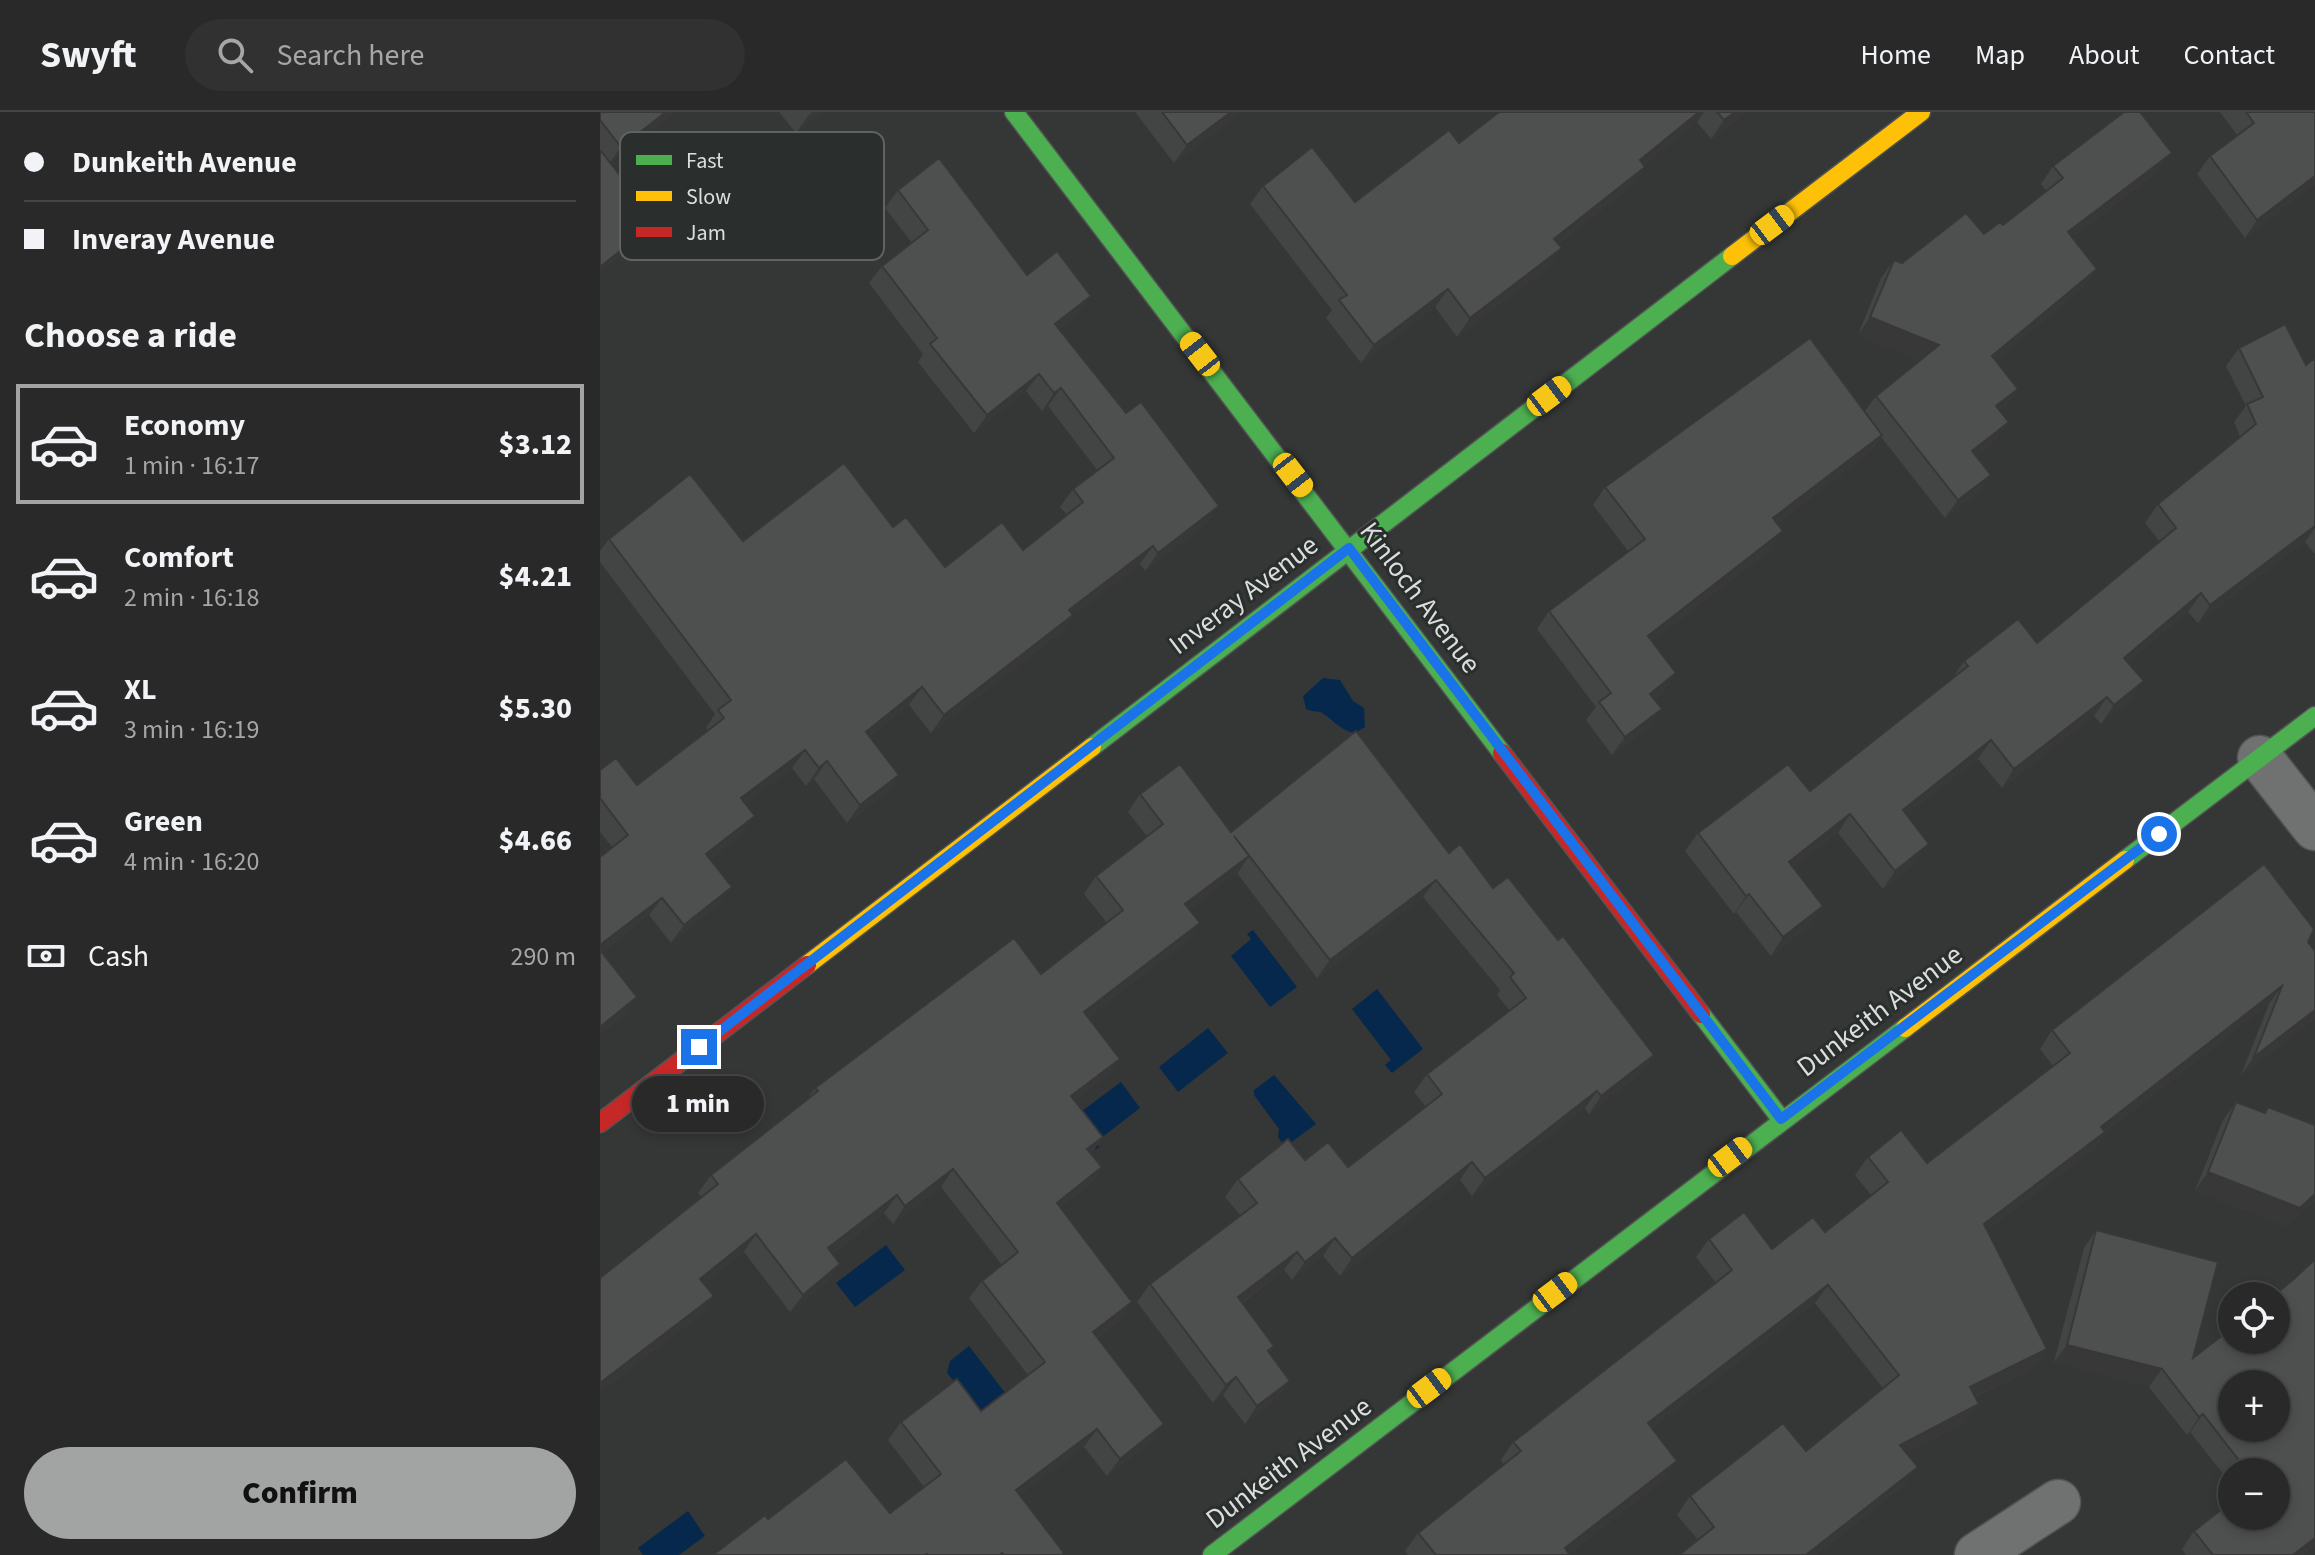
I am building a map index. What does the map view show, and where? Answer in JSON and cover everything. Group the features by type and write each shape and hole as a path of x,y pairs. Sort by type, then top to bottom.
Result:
{"street":[{"name":"Kinloch Avenue","path":"1014,112 1781,1119"},
{"name":"Inveray Avenue","path":"600,1123 1921,112"},
{"name":"Dunkeith Avenue","path":"1226,1551 1781,1119 2315,716"},
{"path":"2260,758 2315,828"},
{"path":"1977,1555 2058,1502"}],"water":[{"path":"1323,678 1340,680 1353,701 1364,708 1365,727 1355,733 1320,712 1306,709 1303,696"},
{"path":"1253,930 1297,987 1270,1007 1231,956 1251,939 1247,934"},
{"path":"1377,989 1423,1049 1392,1073 1385,1065 1391,1060 1352,1009"},
{"path":"1208,1028 1228,1053 1178,1092 1159,1067"},
{"path":"1274,1075 1316,1124 1285,1147 1278,1137 1279,1129 1254,1095 1254,1090"},
{"path":"1121,1082 1140,1108 1096,1142 1099,1147 1093,1151 1070,1120"},
{"path":"886,1245 905,1270 855,1307 836,1283"},
{"path":"969,1346 1006,1394 980,1411 947,1373 950,1361"},
{"path":"688,1511 705,1536 679,1555 643,1555 638,1548"}],"building":[{"path":"600,112 666,112 640,132 620,132 620,146 600,120"},
{"path":"1162,112 1231,112 1187,145"},
{"path":"1499,112 1699,112 1640,160 1645,167 1554,239 1562,248 1470,318 1448,289 1374,345 1339,300 1347,295 1263,186 1312,147 1355,202 1449,130 1459,143"},
{"path":"1717,112 1735,112 1724,120"},
{"path":"2124,112 2140,112 2172,153 2068,232 2097,269 1992,356 2018,389 1996,406 2009,422 1972,451 1991,475 1958,500 1876,396 1939,345 1870,317 1894,260 1902,263 1966,213 1984,234 2000,222 2003,225 2063,178 2053,166"},
{"path":"2246,112 2315,112 2315,176 2257,220 2210,156 2254,123"},
{"path":"600,152 620,176 620,251 600,267"},
{"path":"939,158 1027,275 1057,251 1091,296 1055,324 1126,413 1141,402 1219,506 1158,553 1153,546 1069,610 1073,615 944,715 922,687 866,732 899,775 860,805 827,761 819,768 805,750 741,798 755,816 706,854 732,887 684,925 662,898 600,945 600,857 628,835 600,798 600,770 616,758 637,785 724,718 718,710 731,700 609,539 690,474 743,541 844,463 893,527 906,517 945,567 1002,522 1023,550 1083,502 1073,489 1114,458 1061,388 1054,393 1039,374 987,415 930,344 937,338 882,266 928,230 898,190"},
{"path":"2285,324 2306,365 2315,358 2315,526 2210,605 2201,593 2124,658 2144,681 2114,705 2107,697 2014,769 1991,740 1903,810 1929,844 1895,871 1850,814 1789,862 1823,906 1783,937 1749,894 1746,896 1698,833 1788,764 1810,791 1968,666 1964,661 2018,619 2037,643 2176,528 2158,504 2256,424 2247,404 2263,397 2239,348"},
{"path":"1810,338 1882,435 1773,518 1783,531 1648,636 1676,673 1650,694 1662,709 1625,737 1599,702 1611,693 1549,611 1645,539 1605,487"},
{"path":"1356,731 1449,853 1460,844 1493,888 1508,877 1558,940 1563,936 1654,1055 1601,1096 1597,1091 1485,1178 1472,1162 1352,1258 1335,1238 1305,1262 1297,1252 1238,1297 1274,1346 1268,1351 1290,1381 1257,1406 1236,1377 1226,1385 1150,1284 1257,1203 1238,1179 1288,1139 1305,1160 1328,1142 1348,1167 1442,1094 1427,1074 1526,998 1510,977 1514,973 1436,880 1330,960 1234,836 1249,856 1185,904 1200,923 1084,1012 1120,1059 1071,1096 1103,1137 1087,1149 1102,1167 1057,1203 1132,1302 1093,1332 1164,1424 1120,1459 1097,1429 1016,1490 1064,1553 1061,1555 713,1555 765,1515 768,1519 846,1459 890,1513 941,1474 901,1422 957,1379 981,1411 1045,1362 982,1281 1018,1252 953,1169 905,1206 897,1195 828,1248 840,1264 803,1295 756,1234 700,1279 714,1296 600,1383 600,1278 718,1184 711,1175 818,1091 815,1088 1014,938 1041,974 1123,910 1096,876 1163,824 1140,794 1180,764 1231,832"},
{"path":"2264,864 2314,929 2308,942 2315,951 2315,1010 2254,1057 2282,986 2101,1127 2105,1132 1984,1224 2047,1349 1970,1387 1979,1404 1900,1445 1918,1467 1806,1555 1679,1555 1714,1527 1690,1496 1783,1423 1806,1451 1899,1375 1828,1285 1648,1423 1677,1461 1565,1548 1570,1555 1436,1555 1418,1533 1521,1451 1513,1442 1732,1270 1709,1239 1744,1212 1772,1249 1813,1217 1825,1232 1888,1182 1868,1157 1901,1130 1927,1163 2070,1053 2052,1030"},
{"path":"600,950 637,997 600,1027"},
{"path":"2236,1102 2265,1113 2268,1107 2315,1125 2315,1194 2300,1208 2208,1172"},
{"path":"2096,1230 2218,1262 2193,1358 2218,1339 2218,1354 2290,1354 2290,1282 2315,1259 2315,1538 2293,1555 2213,1555 2194,1531 2218,1512 2218,1530 2290,1530 2290,1458 2237,1458 2225,1442 2290,1442 2290,1370 2218,1370 2218,1433 2203,1414 2199,1417 2162,1369 2067,1345"}],"traffic: fast":[{"path":"1014,112 1502,753"},
{"path":"1092,747 1732,256"},
{"path":"2125,860 2315,716"},
{"path":"1701,1014 1781,1119"},
{"path":"1212,1555 1905,1028"}],"traffic: slow":[{"path":"1732,256 1921,112"},
{"path":"807,965 1092,747"},
{"path":"1905,1028 2125,860"}],"traffic: jam":[{"path":"1502,753 1701,1014"},
{"path":"600,1123 807,965"}],"route":[{"path":"699,1047 1349,548 1781,1119 2159,834"}]}
